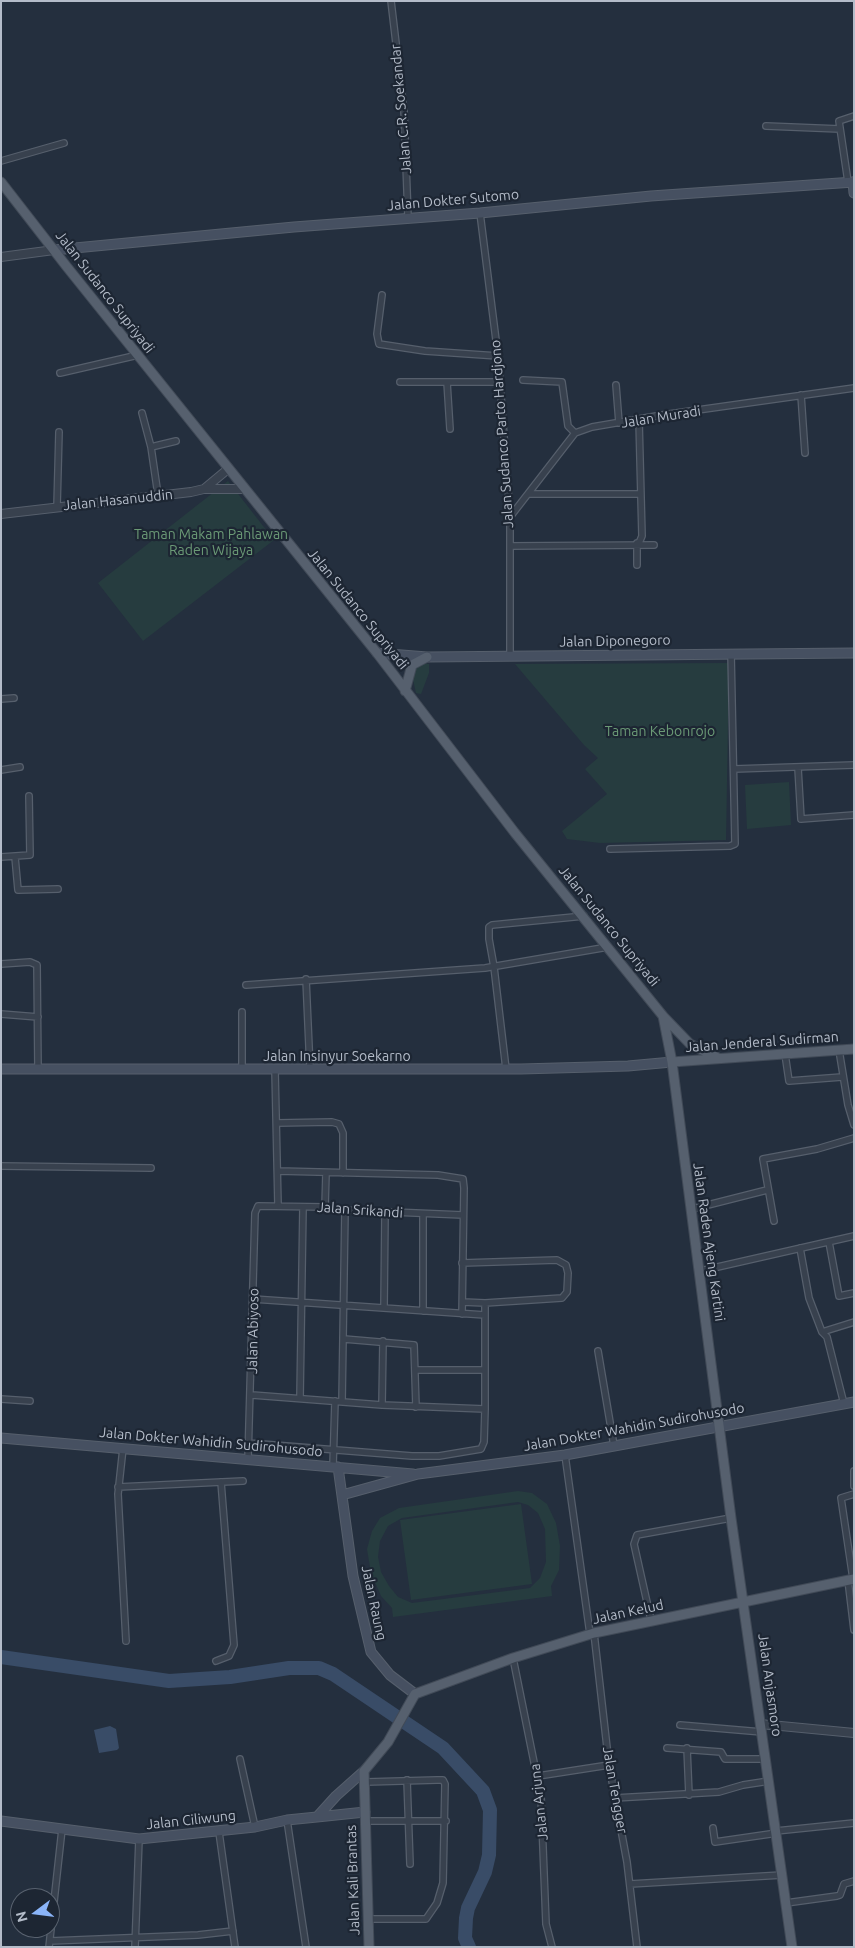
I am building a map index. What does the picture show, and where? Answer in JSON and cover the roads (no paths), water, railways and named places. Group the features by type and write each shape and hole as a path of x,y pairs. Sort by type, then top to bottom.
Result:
{"main road":[{"name":"Jalan Sudanco Supriyadi","path":"1,182 228,469 377,653 550,876 663,1016 672,1062"},
{"name":"Jalan Dokter Sutomo","path":"54,250 408,217 480,213 651,196 851,182"},
{"path":"851,182 854,193"},
{"name":"Jalan Diponegoro","path":"377,653 427,657 854,653"},
{"path":"405,691 412,665 427,657"},
{"path":"663,1016 690,1044 720,1059"},
{"name":"Jalan Jenderal Sudirman","path":"672,1062 854,1048"},
{"name":"Jalan Insinyur Soekarno","path":"1,1069 506,1069 628,1066 672,1062"},
{"name":"Jalan Raden Ajeng Kartini","path":"672,1062 720,1426"},
{"name":"Jalan Dokter Wahidin Sudirohusodo","path":"342,1495 418,1474 565,1455 854,1402"},
{"name":"Jalan Anjasmoro","path":"720,1426 731,1518 792,1947"},
{"name":"Jalan Dokter Wahidin Sudirohusodo","path":"1,1438 248,1457 418,1474"},
{"name":"Jalan Raung","path":"335,1466 342,1495 353,1576 371,1652 413,1698"},
{"name":"Jalan Kelud","path":"413,1698 513,1658 592,1633 852,1580"},
{"path":"317,1817 336,1796 364,1771 388,1742 413,1698"},
{"name":"Jalan Kali Brantas","path":"364,1771 366,1782 369,1947"},
{"name":"Jalan Ciliwung","path":"1,1820 140,1839 219,1832 287,1820 366,1816"}],"street":[{"name":"Jalan C.R. Soekandar","path":"391,1 404,111 408,217"},
{"path":"851,182 840,129 841,119 854,116"},
{"path":"766,126 840,129"},
{"path":"1,161 64,143"},
{"name":"Jalan Sudanco Parto Hardjono","path":"480,213 498,356 510,517 510,656"},
{"path":"1,257 54,250"},
{"path":"382,295 377,334 380,344 425,351 498,356"},
{"path":"60,373 138,355"},
{"path":"510,517 575,433 568,426 562,382 523,380"},
{"path":"400,382 500,382"},
{"path":"447,382 450,430"},
{"path":"616,384 619,423"},
{"name":"Jalan Muradi","path":"575,433 592,427 854,388"},
{"path":"801,395 805,453"},
{"path":"142,413 151,447 158,496"},
{"path":"637,565 638,543 642,536 639,420"},
{"path":"57,507 59,432"},
{"path":"151,447 176,441"},
{"path":"204,489 228,469"},
{"name":"Jalan Hasanuddin","path":"1,514 204,489 244,489"},
{"path":"528,494 640,494"},
{"path":"510,546 638,543 654,545"},
{"path":"610,849 730,846 735,844 731,653"},
{"path":"1,700 14,698"},
{"path":"734,770 854,765"},
{"path":"1,770 20,767"},
{"path":"798,768 801,819 804,821 854,815"},
{"path":"1,857 28,856 30,853 29,796"},
{"path":"15,857 18,890 58,889"},
{"path":"506,1069 488,933 492,925 584,916"},
{"path":"246,985 306,979 411,975 494,967 608,947"},
{"path":"1,964 30,962 37,965 38,1069"},
{"path":"306,979 310,1069"},
{"path":"242,1012 242,1069"},
{"path":"1,1014 38,1017"},
{"path":"838,1050 842,1077 854,1124"},
{"path":"785,1054 789,1081 842,1077"},
{"path":"275,1070 278,1123 278,1205"},
{"path":"278,1123 332,1122 339,1124 343,1133 342,1174"},
{"path":"774,1221 762,1161 764,1158 817,1149 854,1138"},
{"path":"1,1166 151,1168"},
{"path":"278,1171 459,1177 464,1182 462,1314"},
{"path":"325,1207 326,1173"},
{"path":"692,1209 768,1190"},
{"name":"Jalan Srikandi","path":"258,1206 303,1206 385,1213 463,1215"},
{"name":"Jalan Abiyoso","path":"248,1457 252,1394 255,1214 258,1206"},
{"path":"300,1398 303,1206"},
{"path":"335,1466 334,1451 344,1338 343,1304 346,1210"},
{"path":"384,1308 385,1213"},
{"path":"423,1214 423,1311"},
{"path":"700,1271 854,1236"},
{"path":"829,1242 839,1296 854,1293"},
{"path":"800,1248 809,1298 822,1332 826,1337 844,1404"},
{"path":"462,1263 557,1260 566,1265 567,1292 562,1298 485,1303 462,1302"},
{"path":"253,1299 485,1315"},
{"path":"249,1443 334,1451 439,1456 481,1450 484,1442 485,1408 485,1303"},
{"path":"822,1332 854,1322"},
{"path":"344,1338 414,1345 416,1407"},
{"path":"382,1405 383,1342"},
{"path":"598,1351 614,1446"},
{"path":"416,1370 484,1370"},
{"path":"252,1394 382,1405 485,1408"},
{"path":"1,1399 30,1401"},
{"path":"123,1448 118,1487 126,1641"},
{"name":"Jalan Tengger","path":"565,1455 592,1633 608,1765 630,1884 637,1947"},
{"path":"854,1472 854,1486"},
{"path":"118,1487 243,1481"},
{"path":"216,1661 229,1656 234,1650 221,1482"},
{"path":"854,1494 842,1498 852,1580 854,1630"},
{"path":"651,1620 634,1544 637,1535 731,1518"},
{"name":"Jalan Arjuna","path":"513,1658 538,1776 543,1821 547,1931 552,1947"},
{"path":"680,1725 854,1733"},
{"path":"667,1748 721,1752 725,1759 766,1758"},
{"path":"687,1748 688,1795"},
{"path":"240,1759 255,1827"},
{"path":"538,1776 608,1765"},
{"path":"407,1780 410,1864"},
{"path":"366,1782 443,1780 445,1784 446,1821 442,1883 438,1903 429,1917 422,1919 369,1919"},
{"path":"615,1798 688,1795 726,1791 743,1785 769,1781"},
{"path":"366,1816 408,1822 446,1821"},
{"path":"287,1820 306,1947"},
{"path":"713,1828 715,1842 776,1832 854,1823"},
{"path":"62,1829 49,1944 135,1937 198,1935 233,1931"},
{"path":"219,1832 235,1947"},
{"path":"136,1947 140,1839"},
{"path":"630,1884 782,1875"},
{"path":"786,1903 837,1896 840,1894 844,1884 854,1881"}],"water":[{"path":"110,1726 116,1729 119,1748 99,1753 94,1730"}],"waterway":[{"path":"1,1657 169,1681 230,1677 289,1668 319,1668 333,1674 443,1748 483,1791 490,1810 489,1855 485,1872 468,1908 465,1938 469,1947"}],"park label":[{"name":"Taman Makam Pahlawan Raden Wijaya","path":"211,542"},
{"name":"Taman Kebonrojo","path":"660,731"}]}
